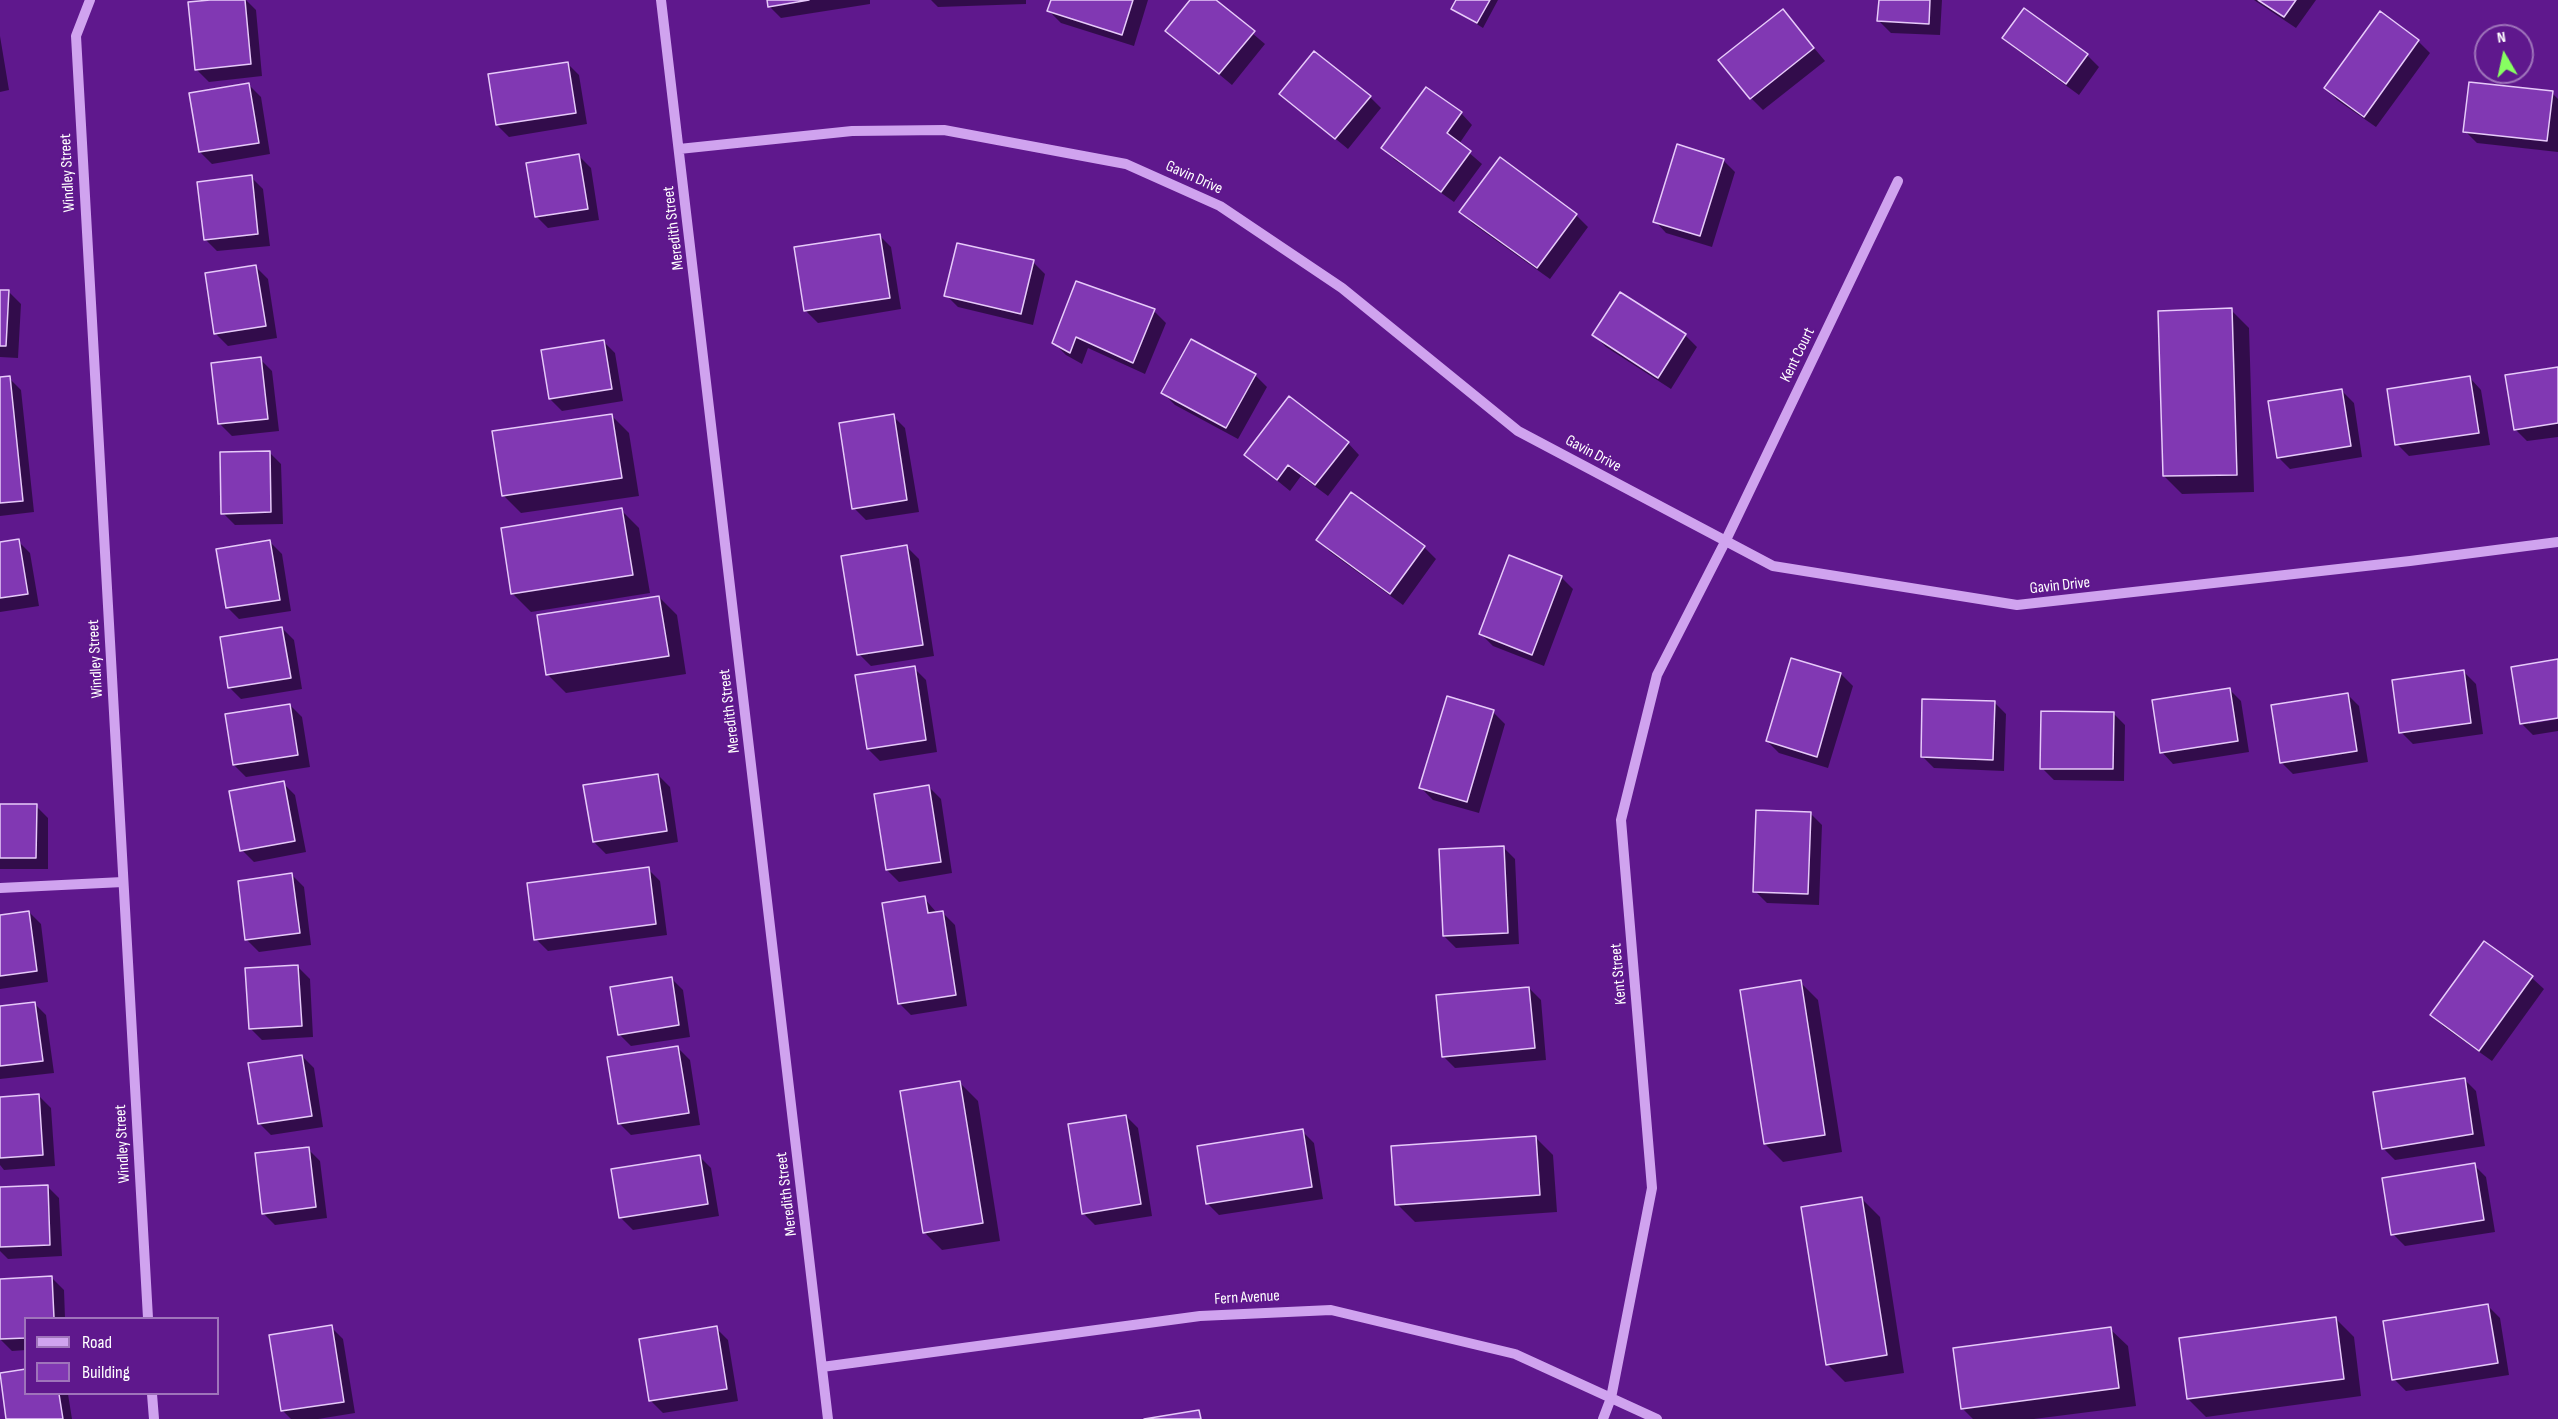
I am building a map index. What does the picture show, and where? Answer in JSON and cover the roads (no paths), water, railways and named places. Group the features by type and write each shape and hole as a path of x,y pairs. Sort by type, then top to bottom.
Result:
{"street":[{"name":"Windley Street","path":"90,0 76,36 148,1317"},
{"name":"Meredith Street","path":"661,0 828,1419"},
{"name":"Gavin Drive","path":"680,149 852,131 944,129 1126,164 1220,206 1342,288 1518,431 1773,566 2017,605 2558,542"},
{"name":"Kent Court","path":"1725,542 1898,181"},
{"name":"Kent Street","path":"1603,1419 1611,1398 1652,1188 1621,820 1657,675 1725,542"},
{"path":"0,888 123,882"},
{"name":"Fern Avenue","path":"822,1367 1200,1316 1331,1310 1515,1354 1658,1419"},
{"path":"152,1395 154,1419"}]}
